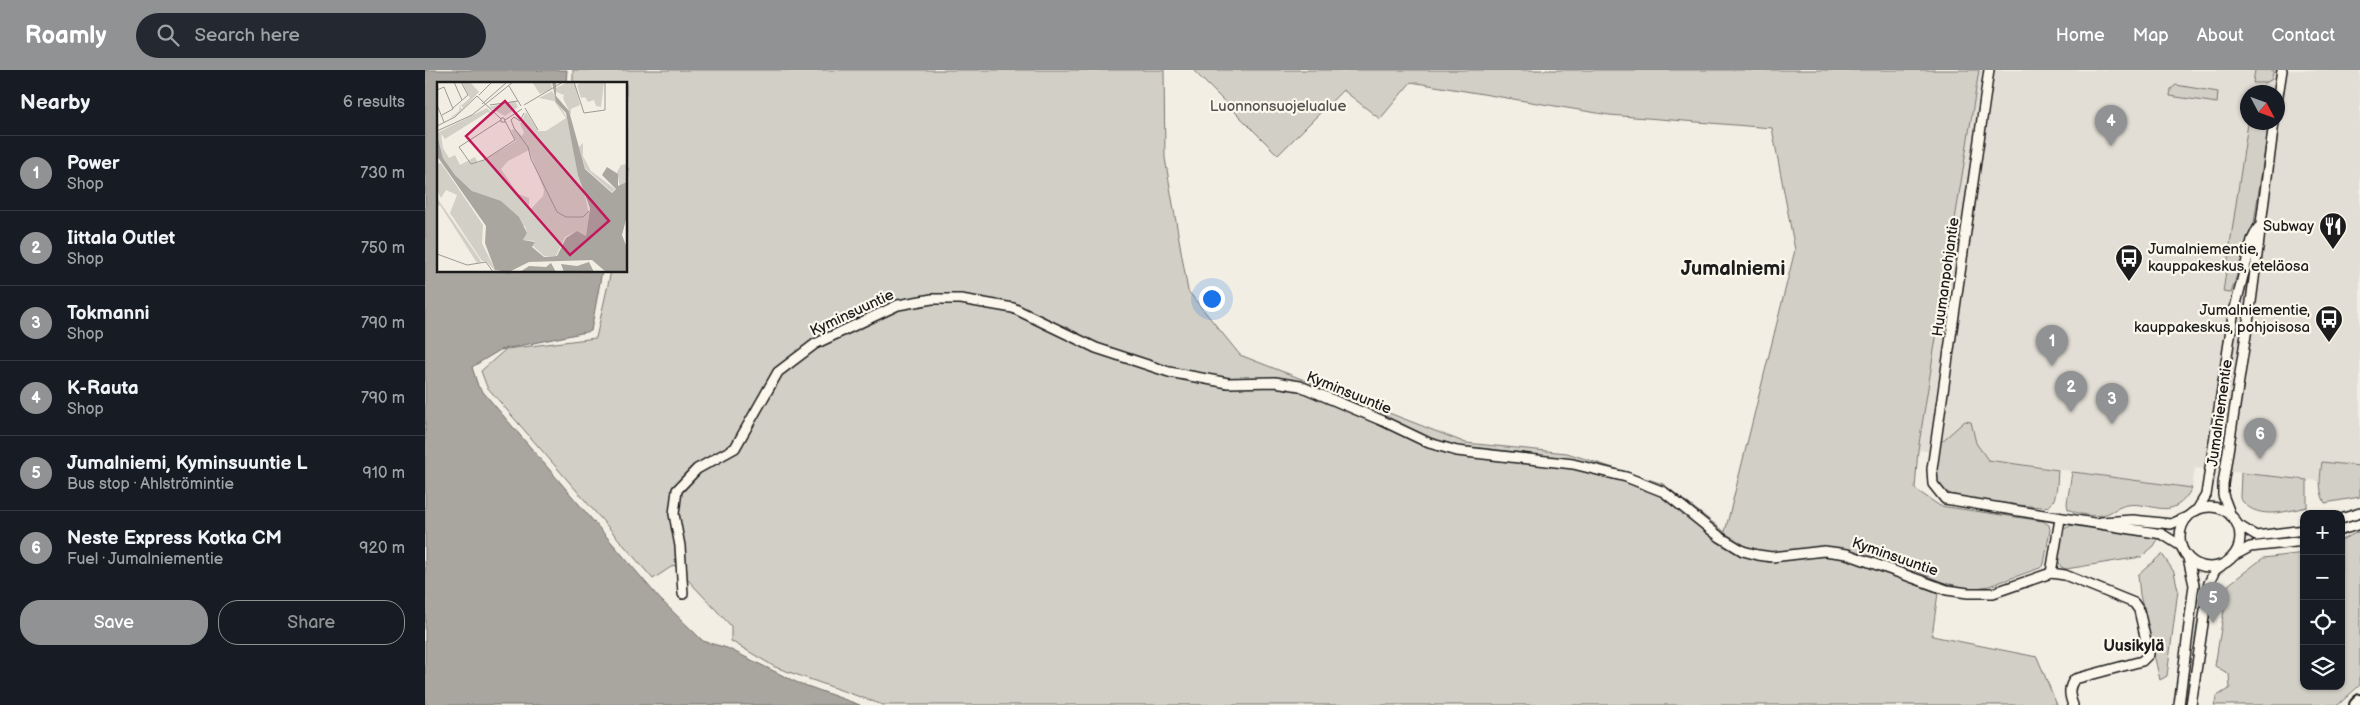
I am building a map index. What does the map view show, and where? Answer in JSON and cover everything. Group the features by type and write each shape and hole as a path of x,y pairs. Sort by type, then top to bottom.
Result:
{"highway":[{"path":"2356,705 2360,701"}],"street":[{"name":"Huumanpohjantie","path":"1989,70 1933,469 1934,488 1945,499 2060,519"},
{"path":"2280,85 2282,70"},
{"name":"Jumalniementie","path":"2231,516 2223,495 2223,484 2251,302 2273,130"},
{"name":"Jumalniementie","path":"2197,510 2206,495 2233,316 2253,240 2260,223"},
{"name":"Kyminsuuntie","path":"683,594 674,514 677,490 697,469 735,448 778,372 815,344 898,305 932,299 961,299 1013,308 1096,348 1199,379 1228,383 1275,382 1300,386 1383,421 1429,443 1457,452 1573,464 1626,477 1664,492 1720,537 1743,550 1758,555 1772,557 1824,551 1847,554 1947,590 1968,593 1993,593 2051,573"},
{"path":"2091,523 2133,520 2171,524 2197,510 2207,507 2217,508 2231,516 2238,525 2257,536 2300,531"},
{"path":"2345,518 2360,513"},
{"path":"2179,705 2194,585 2192,569 2181,546 2180,533 2189,516"},
{"path":"2073,705 2069,690 2070,685 2075,679 2142,661 2150,650 2139,610 2134,603 2099,587 2065,575 2051,573 2060,519 2162,534 2181,546"},
{"path":"2345,529 2360,524"},
{"path":"2187,556 2197,564 2207,567 2229,560 2238,548 2240,538 2238,525"},
{"path":"2191,705 2209,583 2215,570 2250,548 2300,542"}],"shaded area":[{"path":"425,70 567,70 566,82 437,82 437,272 602,272 591,331 500,350 472,367 478,386 659,598 703,641 727,648 796,682 860,705 425,705"},
{"path":"1979,70 2360,70 2360,466 2322,462 2319,481 2195,468 2192,488 1918,450"}],"green space":[{"name":"Luonnonsuojelualue","path":"573,70 1164,70 1165,158 1188,291 1240,355 1466,443 1567,453 1663,484 1725,532 1795,250 1772,128 1609,115 1411,82 1380,119 1343,90 1278,155 1193,70 1979,70 1918,450 1915,489 1940,506 2043,521 2049,525 2050,530 2044,564 2040,568 1989,586 1970,589 1942,582 1915,571 1911,583 1938,593 1932,636 2037,657 2057,705 883,705 775,667 731,641 731,626 674,565 653,579 487,387 481,371 506,349 596,338 611,272 627,272 627,181 629,170 627,167 627,82 573,82"},
{"path":"2255,70 2274,70 2271,80 2264,83 2253,83"},
{"path":"2176,85 2218,92 2217,103 2170,96 2171,89"},
{"path":"2247,130 2268,130 2254,223 2231,293 2223,292"},
{"path":"1965,421 1971,422 1976,443 1988,460 2058,470 2057,490 2052,503 2044,507 1973,499 1954,495 1941,488 1937,479 1940,443"},
{"path":"2322,462 2360,466 2360,497 2325,503 2320,488"},
{"path":"2072,472 2192,488 2185,499 2170,508 2127,505 2102,515 2086,515 2068,509 2067,503"},
{"path":"2241,473 2307,480 2307,507 2271,513 2254,510 2240,498"},
{"path":"2072,525 2146,535 2158,539 2154,546 2141,557 2066,569 2061,567 2058,560 2062,530"},
{"path":"2360,531 2360,685 2338,705 2214,705 2217,696 2230,688 2229,674 2215,666 2228,585 2263,558 2300,553 2300,690 2345,690 2345,538"},
{"path":"2162,554 2174,572 2178,590 2167,676 2160,680 2140,595 2138,575"}],"place":[{"name":"K-Rauta","path":"2111,146"},
{"name":"Subway","path":"2333,250"},
{"name":"Jumalniementie, kauppakeskus, eteläosa","path":"2129,282"},
{"name":"Jumalniementie, kauppakeskus, pohjoisosa","path":"2329,343"},
{"name":"Power","path":"2052,366"},
{"name":"Iittala Outlet","path":"2071,412"},
{"name":"Tokmanni","path":"2112,424"},
{"name":"Neste Express Kotka CM","path":"2260,459"},
{"name":"Jumalniemi, Kyminsuuntie L","path":"2213,623"}],"district":[{"name":"Jumalniemi","path":"1733,269"},
{"name":"Uusikylä","path":"2134,646"}]}
